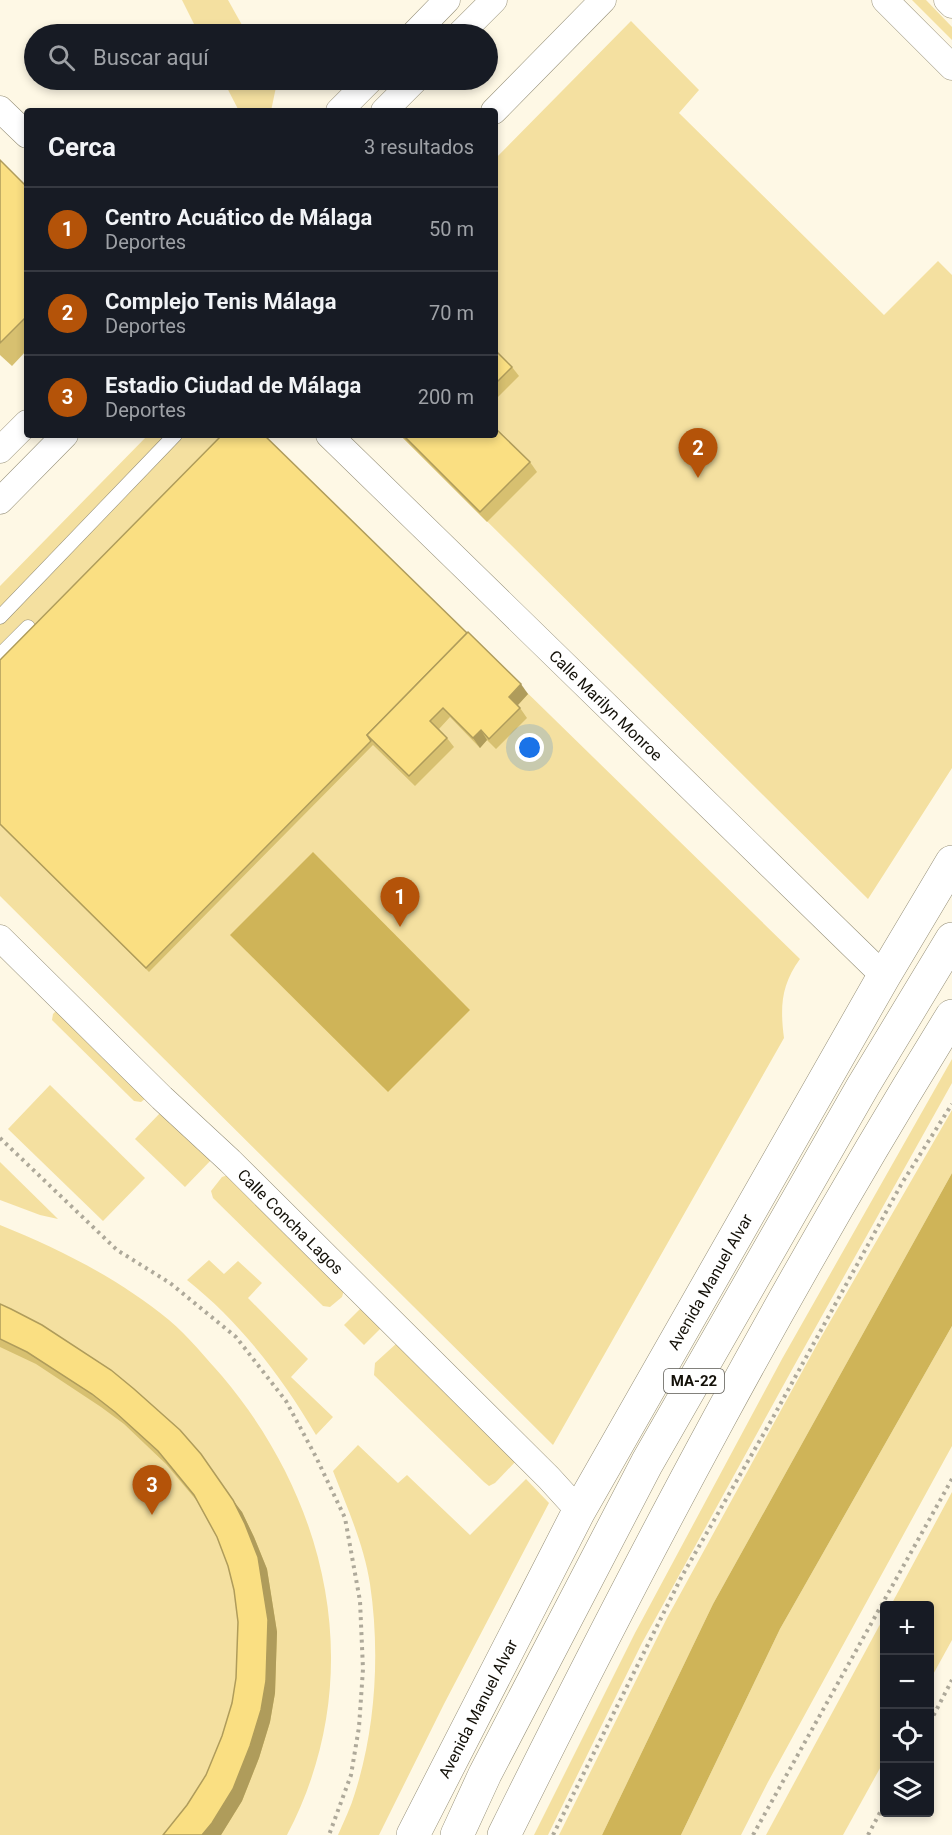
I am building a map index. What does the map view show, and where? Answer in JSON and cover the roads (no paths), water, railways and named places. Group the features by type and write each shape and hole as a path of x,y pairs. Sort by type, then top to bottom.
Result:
{"main road":[{"name":"Avenida Manuel Alvar","path":"414,1835 579,1511 884,976 952,862"},
{"name":"MA-22","path":"457,1835 485,1774 647,1463 863,1086 952,939"},
{"name":"MA-22","path":"504,1835 572,1697 684,1482 879,1134 952,1016"}],"street":[{"path":"424,24 447,0"},
{"path":"470,24 494,0"},
{"path":"497,108 603,0"},
{"path":"885,0 952,67"},
{"path":"947,0 952,5"},
{"path":"342,108 360,90"},
{"path":"387,108 405,90"},
{"path":"0,109 24,132"},
{"path":"0,450 24,426"},
{"path":"0,501 62,438"},
{"name":"Calle Marilyn Monroe","path":"332,438 884,976"},
{"name":"Calle Concha Lagos","path":"0,938 399,1329 579,1511"}],"lane":[{"path":"0,617 172,438"},
{"path":"0,655 28,627"}],"place":[{"name":"Complejo Tenis Málaga","path":"698,478"},
{"name":"Centro Acuático de Málaga","path":"400,927"},
{"name":"Estadio Ciudad de Málaga","path":"152,1515"}]}
